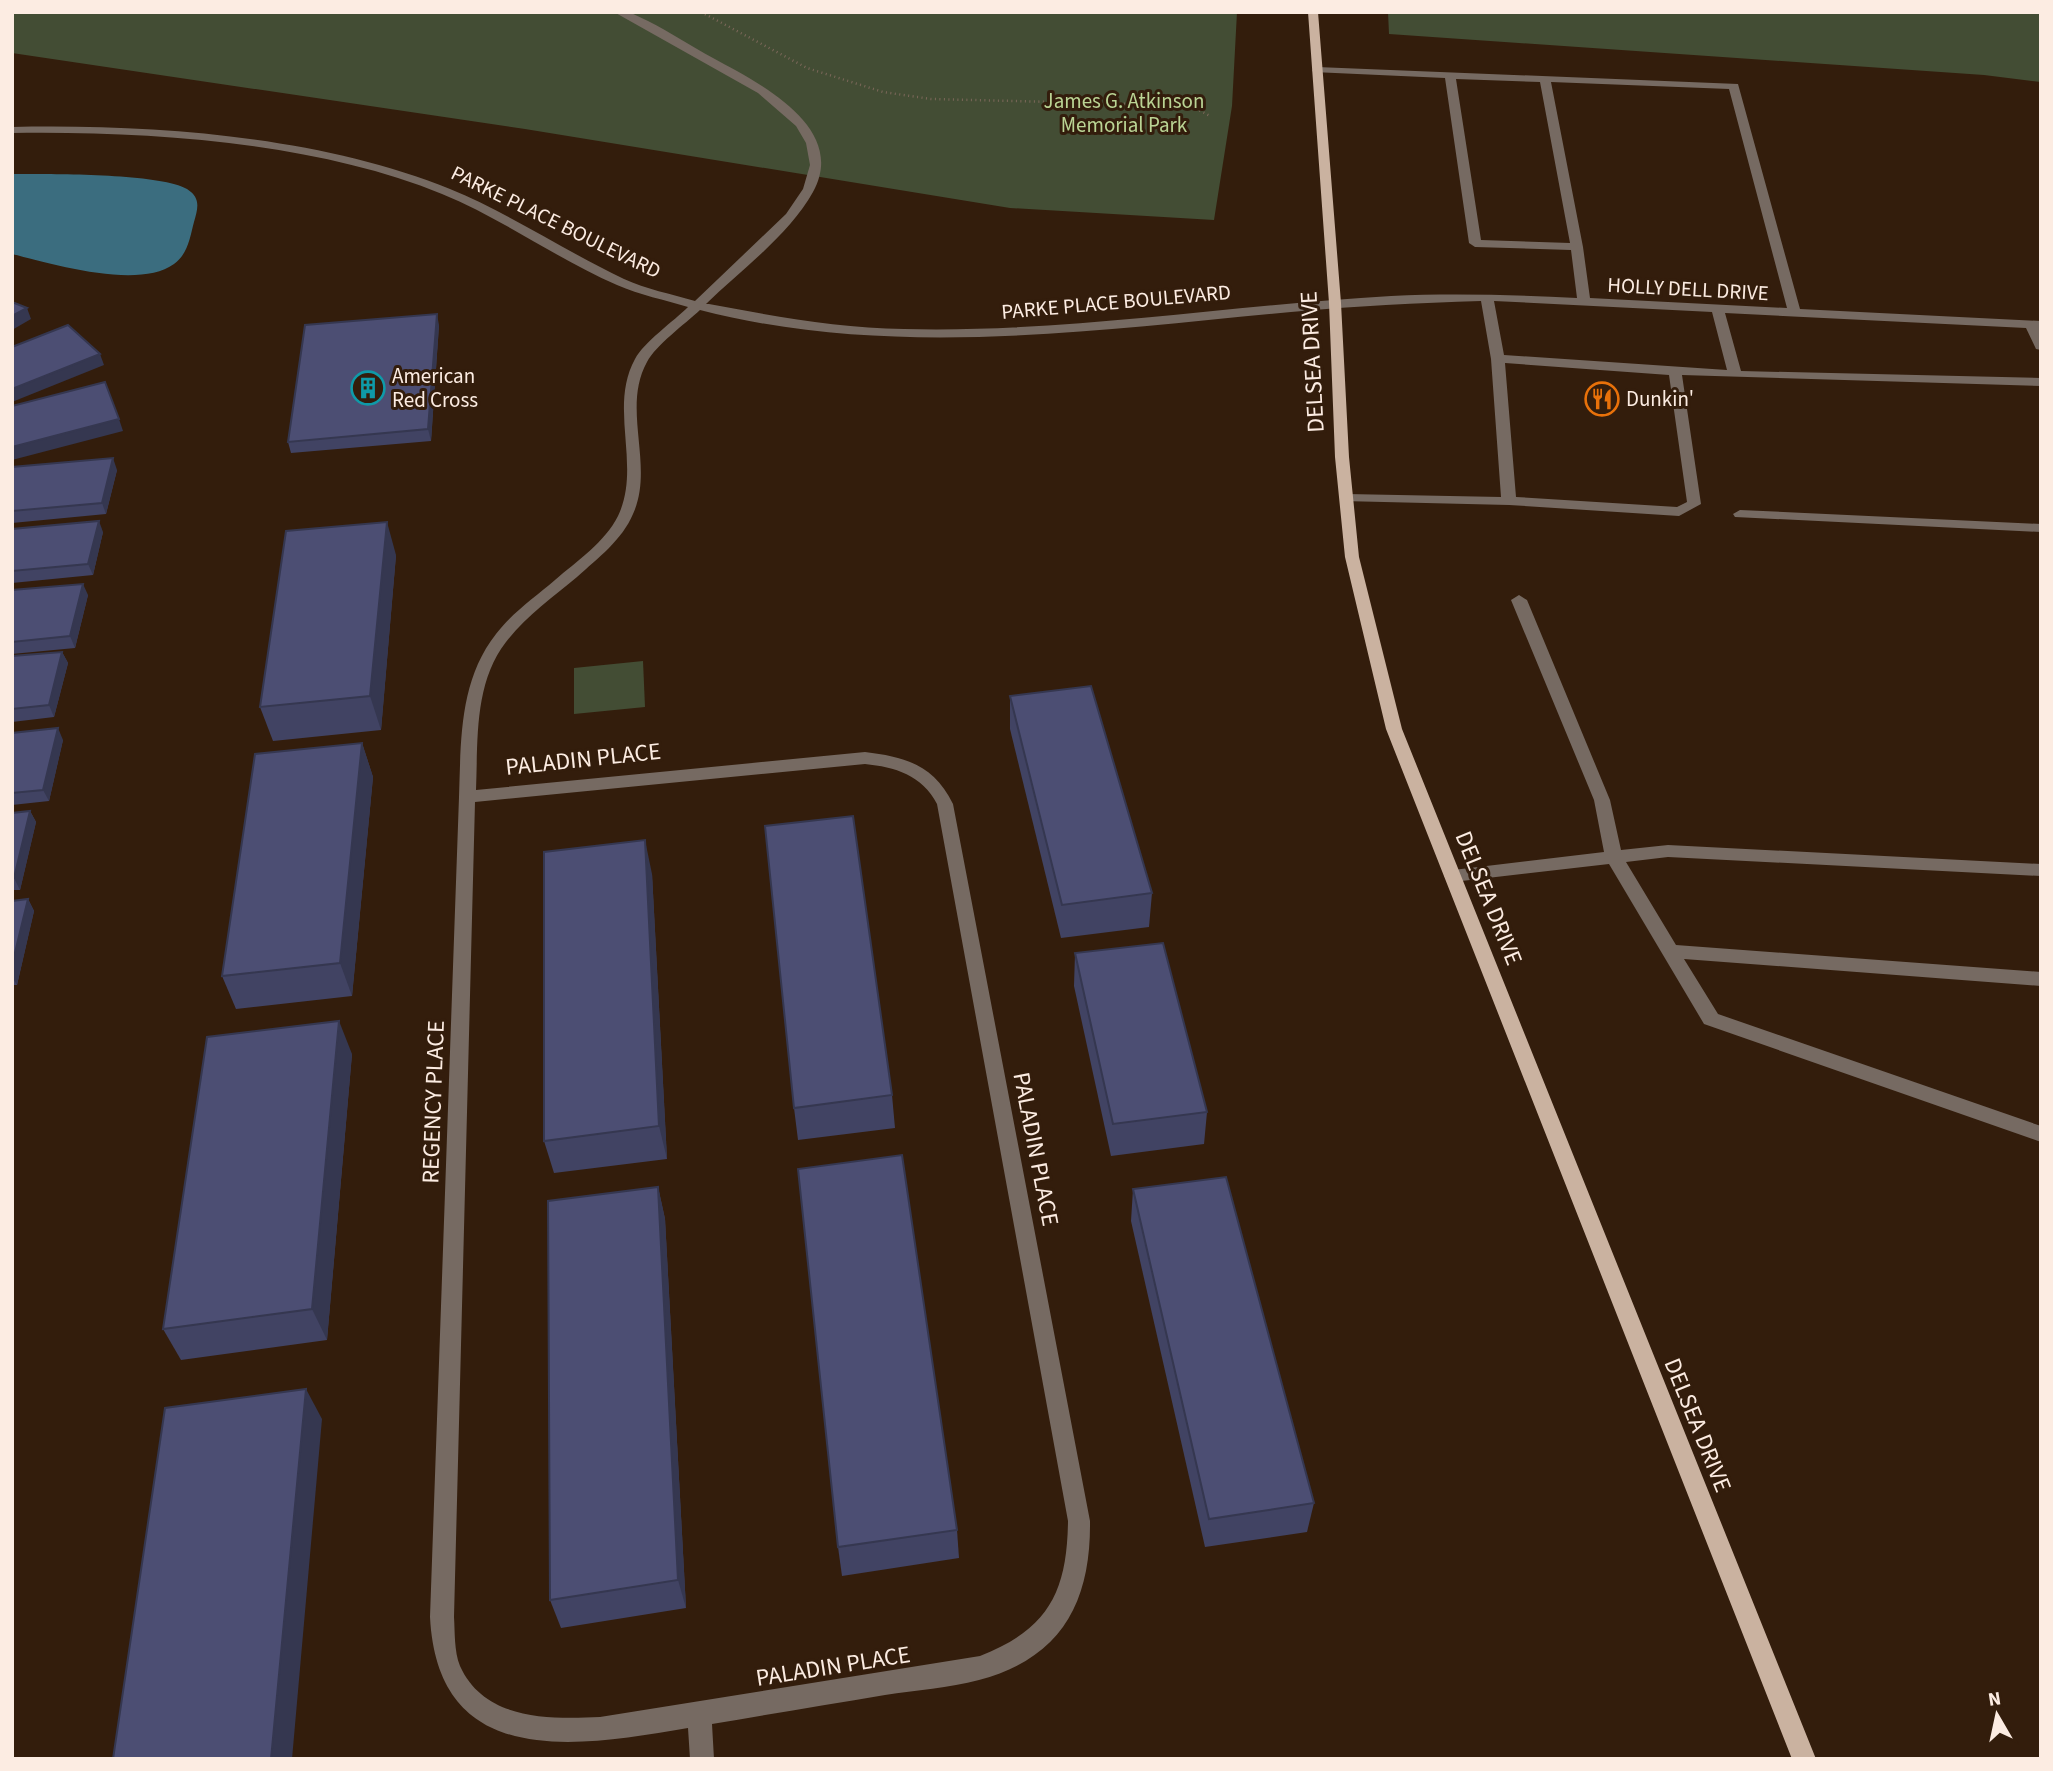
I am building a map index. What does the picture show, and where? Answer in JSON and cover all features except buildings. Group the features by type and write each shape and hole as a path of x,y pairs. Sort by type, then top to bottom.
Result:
{"main road":[{"name":"DELSEA DRIVE","path":"1313,12 1335,303 1342,457 1352,557 1394,729 1804,1759"}],"street":[{"name":"REGENCY PLACE","path":"619,12 647,25 767,94 801,122 813,142 816,157 813,181 801,204 699,306 659,340 635,370 630,393 635,470 628,509 620,525 590,557 501,638 480,672 471,721 467,797 442,1586 444,1648 452,1675 468,1698 492,1716 518,1725 581,1732 699,1714"},
{"path":"1317,70 1734,86 1795,313"},
{"path":"1450,74 1475,243 1577,247"},
{"path":"1545,78 1577,247 1584,304"},
{"name":"PARKE PLACE BOULEVARD","path":"12,130 108,130 201,136 336,158 424,183 461,199 621,282 652,293 758,319 817,328 939,335 1053,330 1335,303"},
{"name":"HOLLY DELL DRIVE","path":"1335,303 1418,297 1487,297 1584,304 2035,324"},
{"path":"1487,297 1498,359 1509,501"},
{"path":"1718,310 1735,375"},
{"path":"2035,324 2041,346"},
{"path":"1498,359 1735,375 2041,383"},
{"path":"1348,498 1509,501 1679,512 1695,505 1675,371"},
{"path":"1740,514 2041,528"},
{"path":"1519,600 1602,800 1614,857 1711,1019 2041,1134"},
{"name":"PALADIN PLACE","path":"467,797 865,758 899,764 919,772 933,783 945,804 1079,1521 1081,1556 1074,1587 1059,1614 1034,1642 1006,1659 980,1668 699,1714"},
{"path":"1454,876 1668,851 2041,870"},
{"path":"1670,951 2041,979"},
{"path":"699,1714 702,1759"}],"path":[{"path":"701,12 807,68 883,92 931,99 1178,105 1195,108 1210,116"}],"green space":[{"name":"James G. Atkinson Memorial Park","path":"12,12 1237,12 1232,106 1214,220 1010,208 525,129 12,53"},
{"path":"1388,12 2041,12 2041,82 1984,75 1389,34"},
{"path":"643,661 645,707 574,714 574,668"}],"water":[{"path":"12,174 129,177 187,189 195,196 197,204 188,245 174,264 139,275 95,272 12,254"}],"place":[{"name":"American Red Cross","path":"368,388"},
{"name":"Dunkin'","path":"1602,399"}]}
